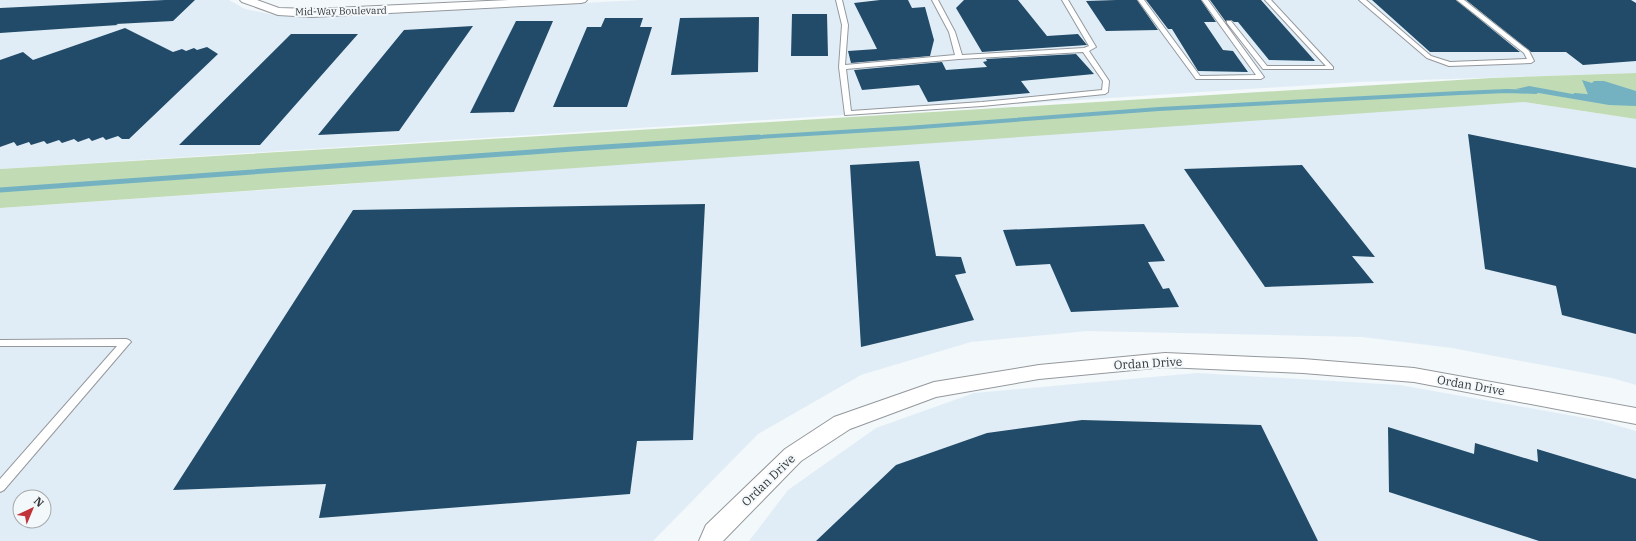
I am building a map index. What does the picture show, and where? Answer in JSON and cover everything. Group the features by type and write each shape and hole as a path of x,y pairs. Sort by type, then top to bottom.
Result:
{"street":[{"name":"Mid-Way Boulevard","path":"246,0 278,11 312,14 582,0"},
{"name":"Ordan Drive","path":"711,541 715,532 793,455 842,424 934,390 1039,372 1165,360 1303,366 1414,375 1636,416"}],"lane":[{"path":"839,0 845,25 842,66 848,113 982,104 1105,92 1106,81 1085,50"},
{"path":"935,0 952,32 959,57"},
{"path":"842,66 959,57 1085,50 1092,47 1065,0"},
{"path":"1141,0 1198,78 1261,77 1206,0"},
{"path":"1211,0 1265,68 1331,68 1268,0"},
{"path":"1362,0 1429,57 1449,64 1531,61 1528,52 1460,0"},
{"path":"0,343 126,342 0,487"}],"shaded area":[{"path":"0,0 229,0 245,9 274,15 311,17 640,0 1636,0 1636,73 1359,82 0,169"},
{"path":"1524,102 1636,119 1636,385 1612,378 1452,348 1362,337 1088,331 971,342 861,375 758,434 653,541 0,541 0,208 337,185 806,147"},
{"path":"1197,373 1400,385 1602,421 1636,431 1636,541 749,541 788,490 876,428 974,393"}],"green space":[{"path":"1636,73 1636,119 1524,102 0,208 0,169 1491,78"}],"water":[{"path":"1582,80 1592,83 1594,81 1604,81 1636,91 1636,106 1609,105 1516,89 1529,86 1589,97"}],"building":[{"path":"165,0 195,0 173,21 0,33 0,8"},
{"path":"880,0 908,0 912,8 925,7 934,40 930,56 851,63 848,51 877,49 854,3"},
{"path":"964,0 1018,0 1047,36 1078,34 1087,45 982,52 956,8"},
{"path":"1137,0 1158,30 1106,31 1086,1"},
{"path":"1146,0 1201,0 1216,22 1204,22 1223,50 1233,51 1248,72 1198,71 1172,29 1168,29"},
{"path":"1210,0 1261,0 1315,61 1269,60 1238,22 1227,20 1226,22"},
{"path":"1372,0 1456,0 1520,52 1430,52"},
{"path":"1466,0 1631,0 1636,3 1636,61 1583,65 1566,52 1531,52"},
{"path":"792,14 827,14 828,56 791,56"},
{"path":"759,17 758,72 671,75 680,18"},
{"path":"605,18 643,18 640,27 652,27 627,107 553,107 587,27 601,27"},
{"path":"516,21 553,21 514,112 470,113"},
{"path":"473,26 399,131 318,135 404,30"},
{"path":"125,28 173,52 182,49 186,51 194,48 197,50 207,47 218,54 129,139 122,139 118,136 106,140 103,137 92,141 89,138 78,142 74,139 62,143 59,140 47,144 44,141 31,145 29,142 17,146 14,142 0,147 0,60 23,52 33,60"},
{"path":"291,34 358,34 260,145 179,145"},
{"path":"1076,54 1094,74 1021,81 1030,93 928,102 919,85 862,90 854,70 942,62 946,70 987,67 983,62 987,61 986,59"},
{"path":"1468,134 1636,168 1636,334 1562,315 1556,286 1485,269"},
{"path":"919,161 936,256 961,257 966,273 955,275 974,320 861,347 850,165"},
{"path":"1302,165 1375,257 1352,256 1374,283 1265,287 1184,169"},
{"path":"705,204 693,440 637,441 630,494 319,518 326,484 173,490 353,210"},
{"path":"1144,224 1165,261 1148,262 1163,289 1169,288 1179,307 1071,312 1050,264 1016,266 1003,230"},
{"path":"1082,420 1261,425 1318,541 816,541 896,465 987,433"},
{"path":"1388,427 1474,454 1475,443 1538,462 1537,449 1636,479 1636,541 1539,541 1389,492"}],"waterway":[{"path":"752,137 907,128 1159,109 1460,93 1507,91 1536,92"},
{"path":"1575,95 1596,97"},
{"path":"0,190 752,137"},
{"path":"743,138 752,137"},
{"path":"752,137 759,137"}]}
